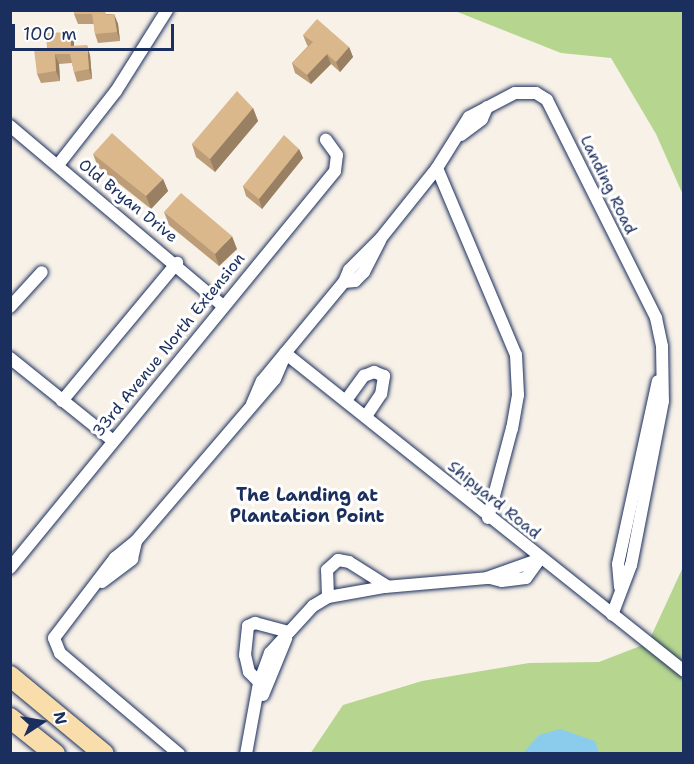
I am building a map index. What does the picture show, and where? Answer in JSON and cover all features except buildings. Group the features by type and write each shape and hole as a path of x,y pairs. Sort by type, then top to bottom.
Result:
{"highway":[{"path":"10,676 104,753"},
{"path":"10,718 55,753"}],"street":[{"path":"57,165 116,92 167,10"},
{"name":"Landing Road","path":"179,753 60,653 54,638 116,558 136,541 252,404 262,381 344,282 349,270 381,238 460,136 482,119 487,107 515,93 536,93 547,100 656,318 662,346 639,492 618,564 620,588 612,615"},
{"name":"Old Bryan Drive","path":"10,126 177,263 222,305"},
{"name":"33rd Avenue North Extension","path":"10,568 222,305 335,171 337,155 327,140"},
{"path":"437,168 442,185 516,356 518,395 512,428 488,518"},
{"path":"62,401 177,263"},
{"path":"10,307 42,272"},
{"name":"Shipyard Road","path":"285,353 347,399 488,518 684,671"},
{"path":"10,358 112,441"},
{"path":"347,399 364,376 374,372 384,376 381,394 366,416"},
{"path":"246,753 270,652 313,606 328,597 387,586 487,578 540,559"},
{"path":"328,597 327,570 338,560 349,562 387,586"},
{"path":"263,685 249,672 245,655 248,626 255,623 288,632"}],"green space":[{"path":"455,11 683,11 683,195 656,134 611,58 561,53"},
{"path":"683,567 683,753 310,754 343,705 422,681 529,663 599,662 648,643"}],"water":[{"path":"560,729 595,741 599,753 523,753 539,735"}],"district":[{"name":"The Landing at Plantation Point","path":"307,506"}]}
